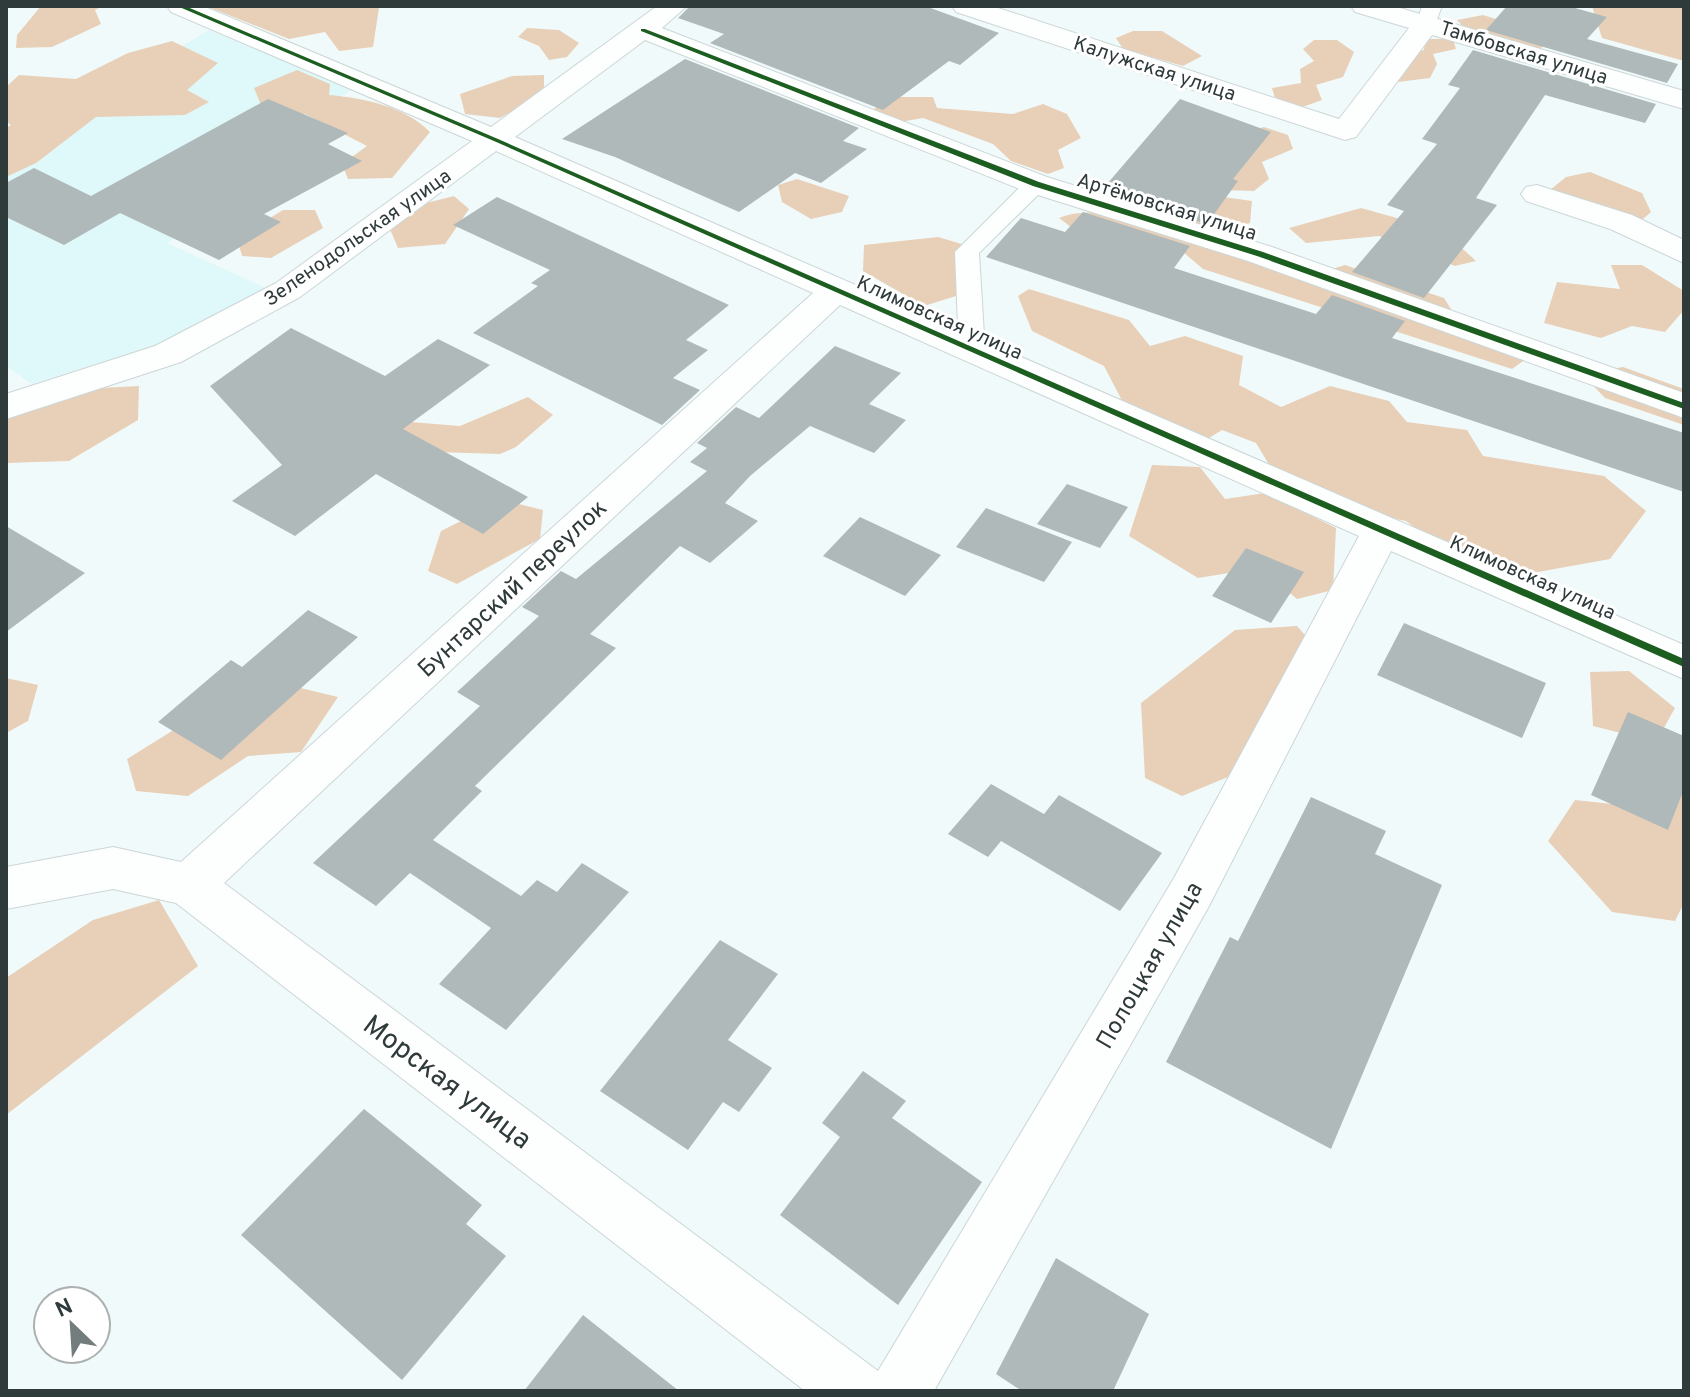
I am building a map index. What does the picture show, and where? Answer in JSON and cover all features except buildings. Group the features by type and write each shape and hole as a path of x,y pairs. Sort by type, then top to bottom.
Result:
{"street":[{"name":"Климовская улица","path":"180,6 496,140 1684,663"},
{"name":"Зеленодольская улица","path":"6,407 168,354 288,290 496,140 674,6"},
{"name":"Калужская улица","path":"965,6 1345,131 1429,14"},
{"name":"Тамбовская улица","path":"1364,6 1429,14 1684,100"},
{"name":"Артёмовская улица","path":"643,30 1036,184 1260,254 1684,406"},
{"path":"1537,194 1621,222 1684,253"},
{"name":"Бунтарский переулок","path":"189,885 835,291"},
{"name":"Полоцкая улица","path":"900,1391 1191,893 1382,530"},
{"name":"Морская улица","path":"6,888 113,868 189,885 855,1391"}],"lane":[{"path":"972,351 967,252 1036,184"}],"shaded area":[{"path":"41,6 103,6 95,10 101,24 52,47 16,48 17,35"},
{"path":"206,6 383,6 379,8 373,47 339,51 325,32 289,39"},
{"path":"1592,6 1684,6 1684,61 1602,38"},
{"path":"1483,15 1541,33 1549,44 1534,51 1467,31 1457,20"},
{"path":"527,28 559,30 579,43 567,57 549,60 539,46 518,37"},
{"path":"209,30 355,88 173,200 205,218 167,243 268,289 159,344 32,384 6,366 6,151"},
{"path":"1133,31 1162,31 1202,56 1183,66 1123,49 1116,38"},
{"path":"1425,39 1453,39 1456,49 1433,54 1437,64 1430,78 1398,82 1385,71 1399,54 1424,50"},
{"path":"1314,40 1337,40 1354,52 1343,77 1316,85 1322,100 1297,109 1277,105 1272,88 1301,83 1300,69 1314,61 1303,49"},
{"path":"172,41 218,63 187,90 209,102 185,115 96,117 36,163 6,177 6,128 11,125 6,121 6,87 19,75 76,79 128,53"},
{"path":"297,70 330,84 329,95 383,105 408,116 430,132 392,178 348,179 342,164 367,146 305,114 264,112 254,88"},
{"path":"544,75 544,93 500,118 465,114 460,94 512,76"},
{"path":"887,97 933,97 937,108 1013,114 1043,104 1067,114 1081,138 1058,150 1064,168 1048,174 1011,161 993,144 923,118 900,122 872,111"},
{"path":"1264,127 1288,135 1293,149 1262,162 1269,179 1254,191 1223,190 1245,132"},
{"path":"1590,172 1642,193 1651,212 1635,226 1550,190 1566,177"},
{"path":"797,179 849,196 842,212 811,219 782,202 778,185"},
{"path":"454,196 469,209 445,244 398,248 389,227 418,205"},
{"path":"1217,196 1252,201 1250,223 1215,234 1306,277 1345,265 1444,298 1459,322 1529,357 1512,369 1203,269 1183,252 1076,231 1059,218 1114,211 1145,197"},
{"path":"1361,208 1443,231 1476,261 1455,266 1379,236 1306,243 1289,228"},
{"path":"283,210 315,210 323,228 271,258 242,256 237,238"},
{"path":"938,237 965,245 956,296 924,306 863,271 864,245"},
{"path":"1611,265 1642,265 1684,291 1684,310 1665,332 1632,326 1601,338 1544,323 1557,282 1620,289"},
{"path":"1029,289 1129,320 1150,346 1185,336 1243,356 1239,385 1281,407 1330,386 1389,401 1407,422 1467,430 1483,456 1604,476 1646,511 1610,559 1510,577 1436,544 1406,521 1358,512 1276,476 1256,443 1222,430 1199,444 1130,416 1104,366 1032,331 1018,296"},
{"path":"1623,367 1684,389 1684,425 1605,398 1582,374"},
{"path":"139,386 138,420 69,461 6,463 6,410 79,389"},
{"path":"528,397 553,415 516,447 500,454 434,452 386,420 460,426"},
{"path":"1152,465 1200,467 1225,499 1265,493 1336,528 1333,590 1297,599 1260,568 1198,578 1129,536"},
{"path":"503,500 543,510 540,539 457,584 428,571 441,531"},
{"path":"1297,626 1324,656 1269,760 1182,796 1145,778 1141,703 1235,630"},
{"path":"1629,671 1675,708 1656,742 1593,726 1590,672"},
{"path":"6,678 38,685 28,721 6,733"},
{"path":"288,685 338,697 301,752 248,756 188,796 136,791 127,759 180,726"},
{"path":"1684,778 1684,903 1675,921 1612,912 1548,841 1575,800 1649,808"},
{"path":"159,900 198,966 6,1115 6,978 93,920"}],"cycle path":[{"path":"180,6 496,140 1684,663"},
{"path":"643,30 1036,184 1260,254 1684,406"}]}
